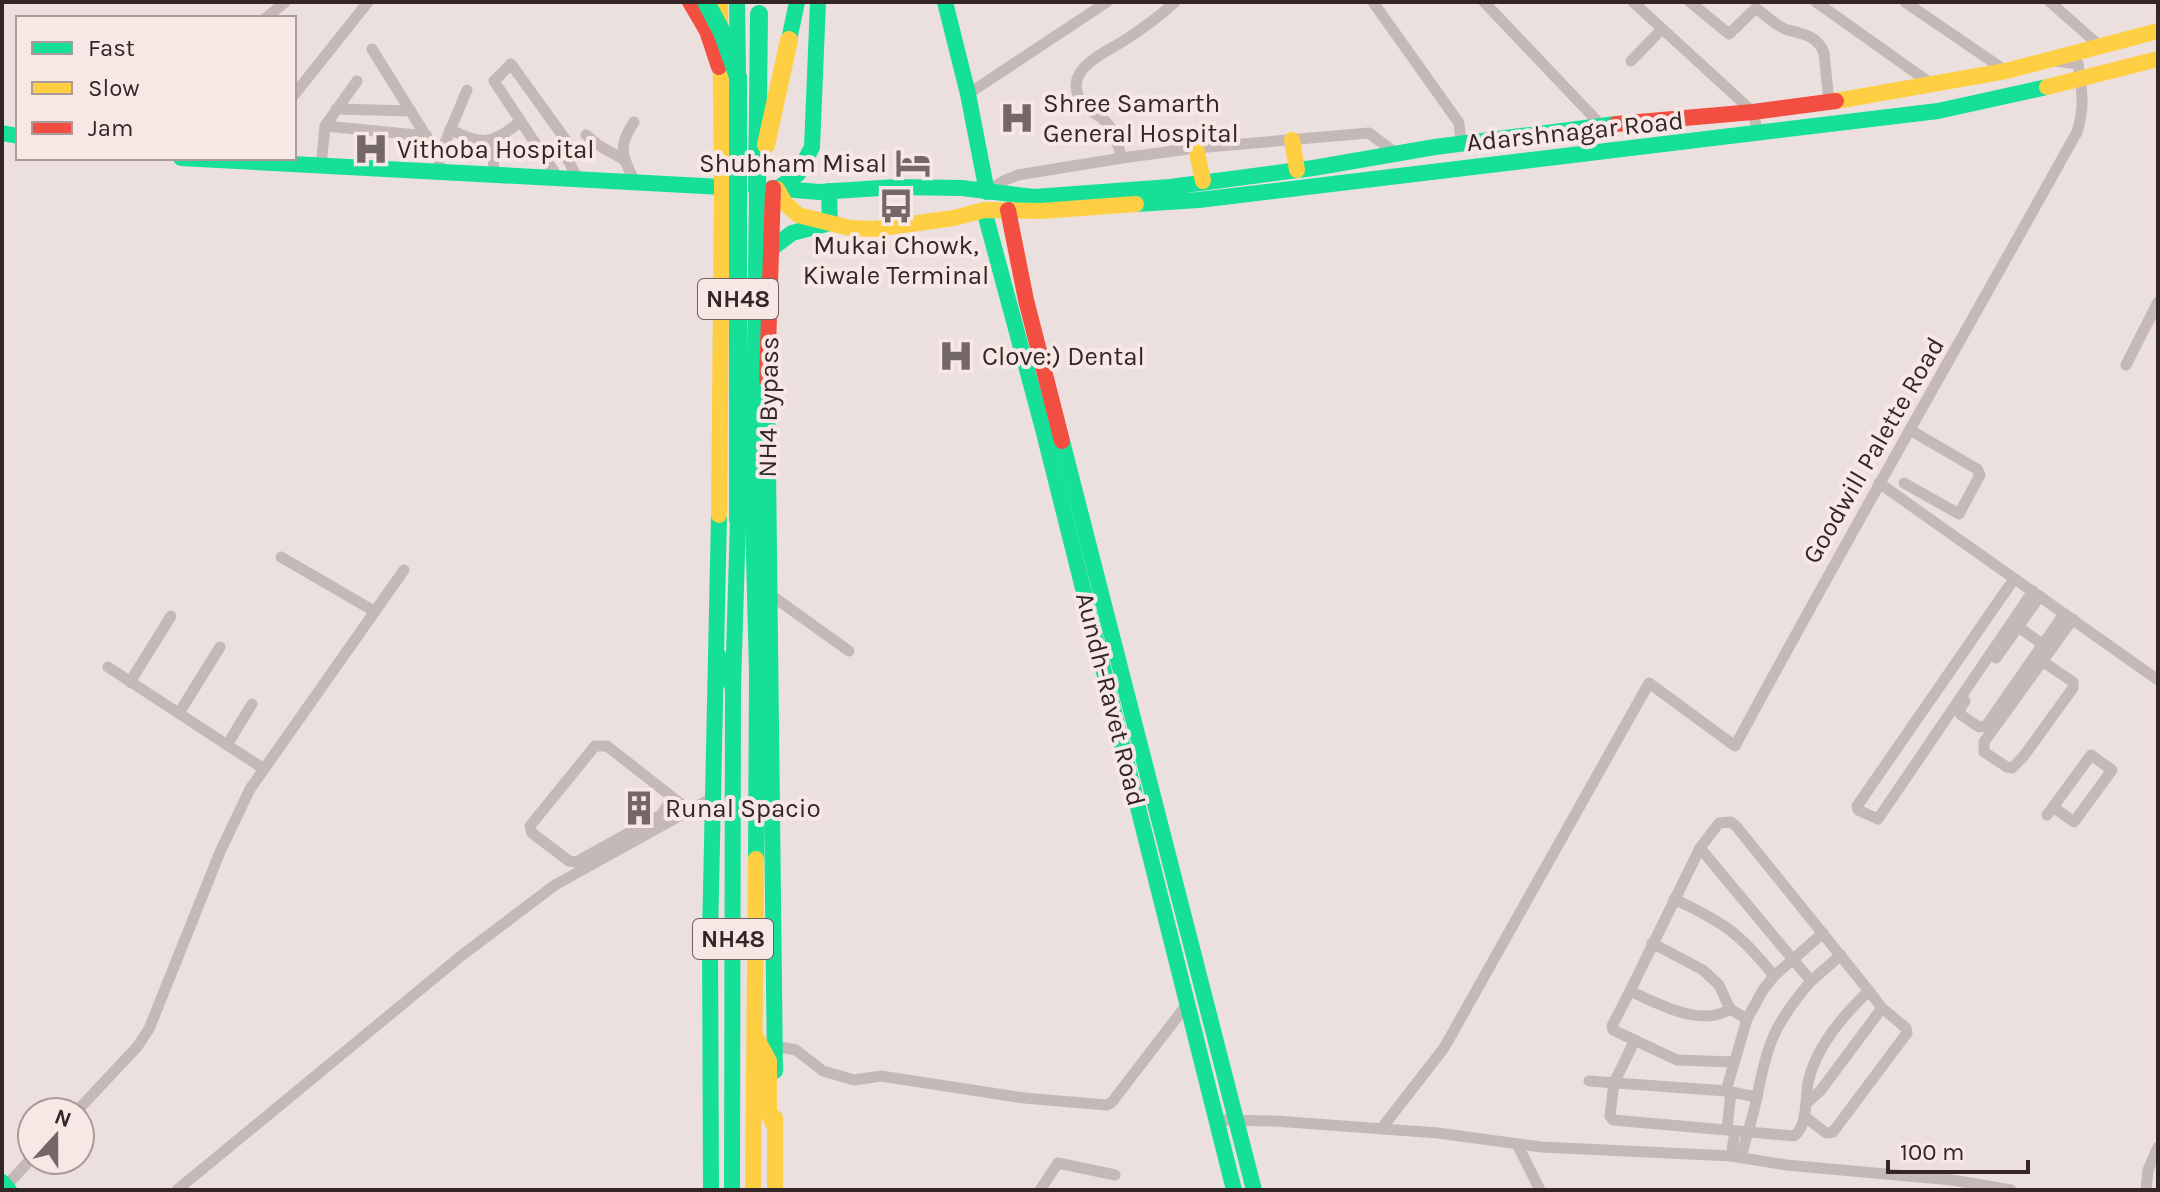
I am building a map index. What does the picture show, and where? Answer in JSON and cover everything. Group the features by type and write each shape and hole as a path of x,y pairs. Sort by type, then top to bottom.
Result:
{"main road":[{"path":"690,2 729,75"},
{"path":"706,2 722,32 729,75"},
{"path":"711,1190 712,798 718,655 722,187 729,75 720,2"},
{"path":"769,189 797,2"},
{"path":"769,189 798,174 812,147 818,2"},
{"name":"Aundh-Ravet Road","path":"945,2 968,94 986,201 1234,1190"},
{"name":"NH48","path":"738,8 729,75 746,519 765,631 757,664 753,1190"},
{"name":"NH48","path":"732,1190 733,687 769,189 759,8"},
{"name":"Adarshnagar Road","path":"986,201 1139,190 1601,125 1829,102 2006,71 2158,31"},
{"name":"Adarshnagar Road","path":"986,201 1008,210 1041,211 1199,200 1354,179 1428,174 1938,111 2158,59"},
{"path":"1292,140 1297,170"},
{"path":"1196,148 1203,181"},
{"path":"253,160 321,166 439,165 494,176 769,189 962,188 986,201"},
{"path":"769,189 798,215 850,228 875,229 954,218 986,201"},
{"name":"NH4 Bypass","path":"765,631 768,593 767,374 772,248 769,189"},
{"path":"829,191 830,223"},
{"name":"Aundh-Ravet Road","path":"1008,210 1026,300 1254,1190"},
{"path":"772,248 783,236 830,223"},
{"path":"765,631 772,669 775,1190"},
{"path":"718,655 733,687"},
{"path":"753,1032 769,1061 769,1115 775,1127"}],"street":[{"path":"268,16 285,2"},
{"path":"296,92 368,2"},
{"path":"968,94 1107,2"},
{"path":"1122,158 1112,129 1104,119 1088,111 1082,102 1076,88 1078,79 1090,62 1175,2"},
{"path":"1373,2 1459,123 1461,143"},
{"path":"1484,2 1601,125"},
{"path":"1633,2 1753,112 1758,134"},
{"path":"1690,2 1729,34 1752,5 1784,28 1804,33 1822,46 1829,102"},
{"path":"1816,2 1934,85"},
{"path":"1905,2 2006,71"},
{"path":"2050,2 2101,47"},
{"path":"1631,61 1662,29"},
{"path":"372,49 427,136 439,165"},
{"path":"2047,60 2078,64 2089,77"},
{"path":"546,157 568,143 511,64 494,81 559,179"},
{"name":"Goodwill Palette Road","path":"1381,1129 1444,1048 1649,683 1735,746 2077,132 2089,77"},
{"path":"321,166 325,126 357,81"},
{"path":"439,165 467,90"},
{"path":"336,109 411,111"},
{"path":"634,122 622,143 623,159 635,182"},
{"path":"450,129 464,137 486,141 502,136 517,124"},
{"path":"325,126 427,136"},
{"path":"986,201 1003,181 1018,175 1196,148 1369,133 1398,155"},
{"path":"586,135 623,159"},
{"path":"561,147 579,181"},
{"path":"493,149 494,176"},
{"path":"2126,365 2158,302"},
{"path":"1904,483 1959,514 1980,475 1977,469 1910,430"},
{"path":"1879,483 2158,680"},
{"path":"281,557 374,611"},
{"path":"91,1096 137,1047 149,1029 220,852 250,789 404,570"},
{"path":"2014,579 1857,806 1858,810 1878,819 2018,612 2036,594"},
{"path":"768,593 849,651"},
{"path":"2036,594 1960,708 1961,715 1979,727 1986,726 2042,644 2068,616"},
{"path":"2000,600 2018,612"},
{"path":"130,682 171,616"},
{"path":"2042,661 2073,682 2073,688 2023,757 2012,768 2007,767 1984,752 1982,747 2042,661 2068,616"},
{"path":"2024,631 2042,644"},
{"path":"179,713 220,647"},
{"path":"108,667 264,769"},
{"path":"227,745 252,704"},
{"path":"673,798 661,815 576,862 569,861 532,833 530,826 595,746 601,745 607,746 690,811"},
{"path":"2091,755 2112,770 2074,822 2050,811 2091,755"},
{"path":"177,1190 461,956 555,885 712,798"},
{"path":"1734,1062 1683,1061 1612,1027 1700,848 1719,823 1731,822 1882,1008 1906,1028 1907,1033 1833,1132 1826,1133 1805,1110"},
{"path":"1700,848 1811,981"},
{"path":"1674,899 1739,935 1774,976"},
{"path":"1736,1157 1736,1131 1729,1091 1747,1019 1774,976 1823,933"},
{"path":"1652,943 1703,970 1719,985 1730,1009 1747,1019"},
{"path":"1736,1131 1752,1124 1765,1057 1775,1030 1811,981 1841,955"},
{"path":"1630,991 1702,1017 1720,1015 1730,1009"},
{"path":"1635,1040 1614,1083 1610,1116 1613,1120 1794,1136 1799,1132 1805,1110 1809,1081 1827,1043 1850,1009 1869,991"},
{"path":"775,1046 796,1050 823,1071 854,1080 881,1076 1024,1098 1107,1105 1188,1003"},
{"path":"1805,1110 1882,1008"},
{"path":"1589,1081 1729,1091 1757,1097"},
{"path":"1217,1120 1381,1129 1541,1147 1736,1157 2011,1190"},
{"path":"1517,1144 1540,1190"},
{"path":"2146,1190 2148,1170 2158,1147"},
{"path":"1040,1190 1058,1163 1115,1175"}],"traffic: fast":[{"path":"706,2 722,32 738,77 738,520"},
{"path":"737,2 738,73"},
{"path":"789,40 797,2"},
{"path":"777,189 798,174 812,147 818,2"},
{"path":"945,2 968,94 987,192"},
{"path":"757,190 759,14"},
{"path":"1136,204 1199,200 1938,111 2047,87"},
{"path":"772,188 819,192 896,187 962,188 1034,197 1170,187 1313,168 1435,147 1616,124"},
{"path":"2,133 16,136"},
{"path":"218,160 722,187"},
{"path":"756,859 757,673 753,519 757,190"},
{"path":"772,248 792,233 830,223 829,191"},
{"path":"984,210 1043,429 1234,1190"},
{"path":"767,380 775,1071"},
{"path":"1062,441 1254,1190"},
{"path":"711,1190 710,937 719,515"},
{"path":"732,1190 733,687 738,520"},
{"path":"718,655 731,684"},
{"path":"2,1182 9,1190"}],"traffic: slow":[{"path":"719,515 720,2"},
{"path":"1836,101 2006,71 2158,31"},
{"path":"766,145 789,40"},
{"path":"2047,87 2158,59"},
{"path":"1292,140 1297,170"},
{"path":"1196,148 1203,181"},
{"path":"777,189 785,203 798,215 850,228 875,229 954,218 984,210 1041,211 1136,204"},
{"path":"753,1190 756,859"},
{"path":"755,1035 769,1061 769,1115 775,1127"},
{"path":"775,1118 775,1190"}],"traffic: jam":[{"path":"690,2 707,31 719,67"},
{"path":"1616,124 1836,101"},
{"path":"767,380 773,188"},
{"path":"1008,210 1026,300 1062,441"}],"place":[{"name":"Shree Samarth General Hospital","path":"1017,118"},
{"name":"Vithoba Hospital","path":"371,149"},
{"name":"Shubham Misal","path":"913,163"},
{"name":"Mukai Chowk, Kiwale Terminal","path":"896,206"},
{"name":"Clove:) Dental","path":"956,356"},
{"name":"Runal Spacio","path":"639,808"}]}
